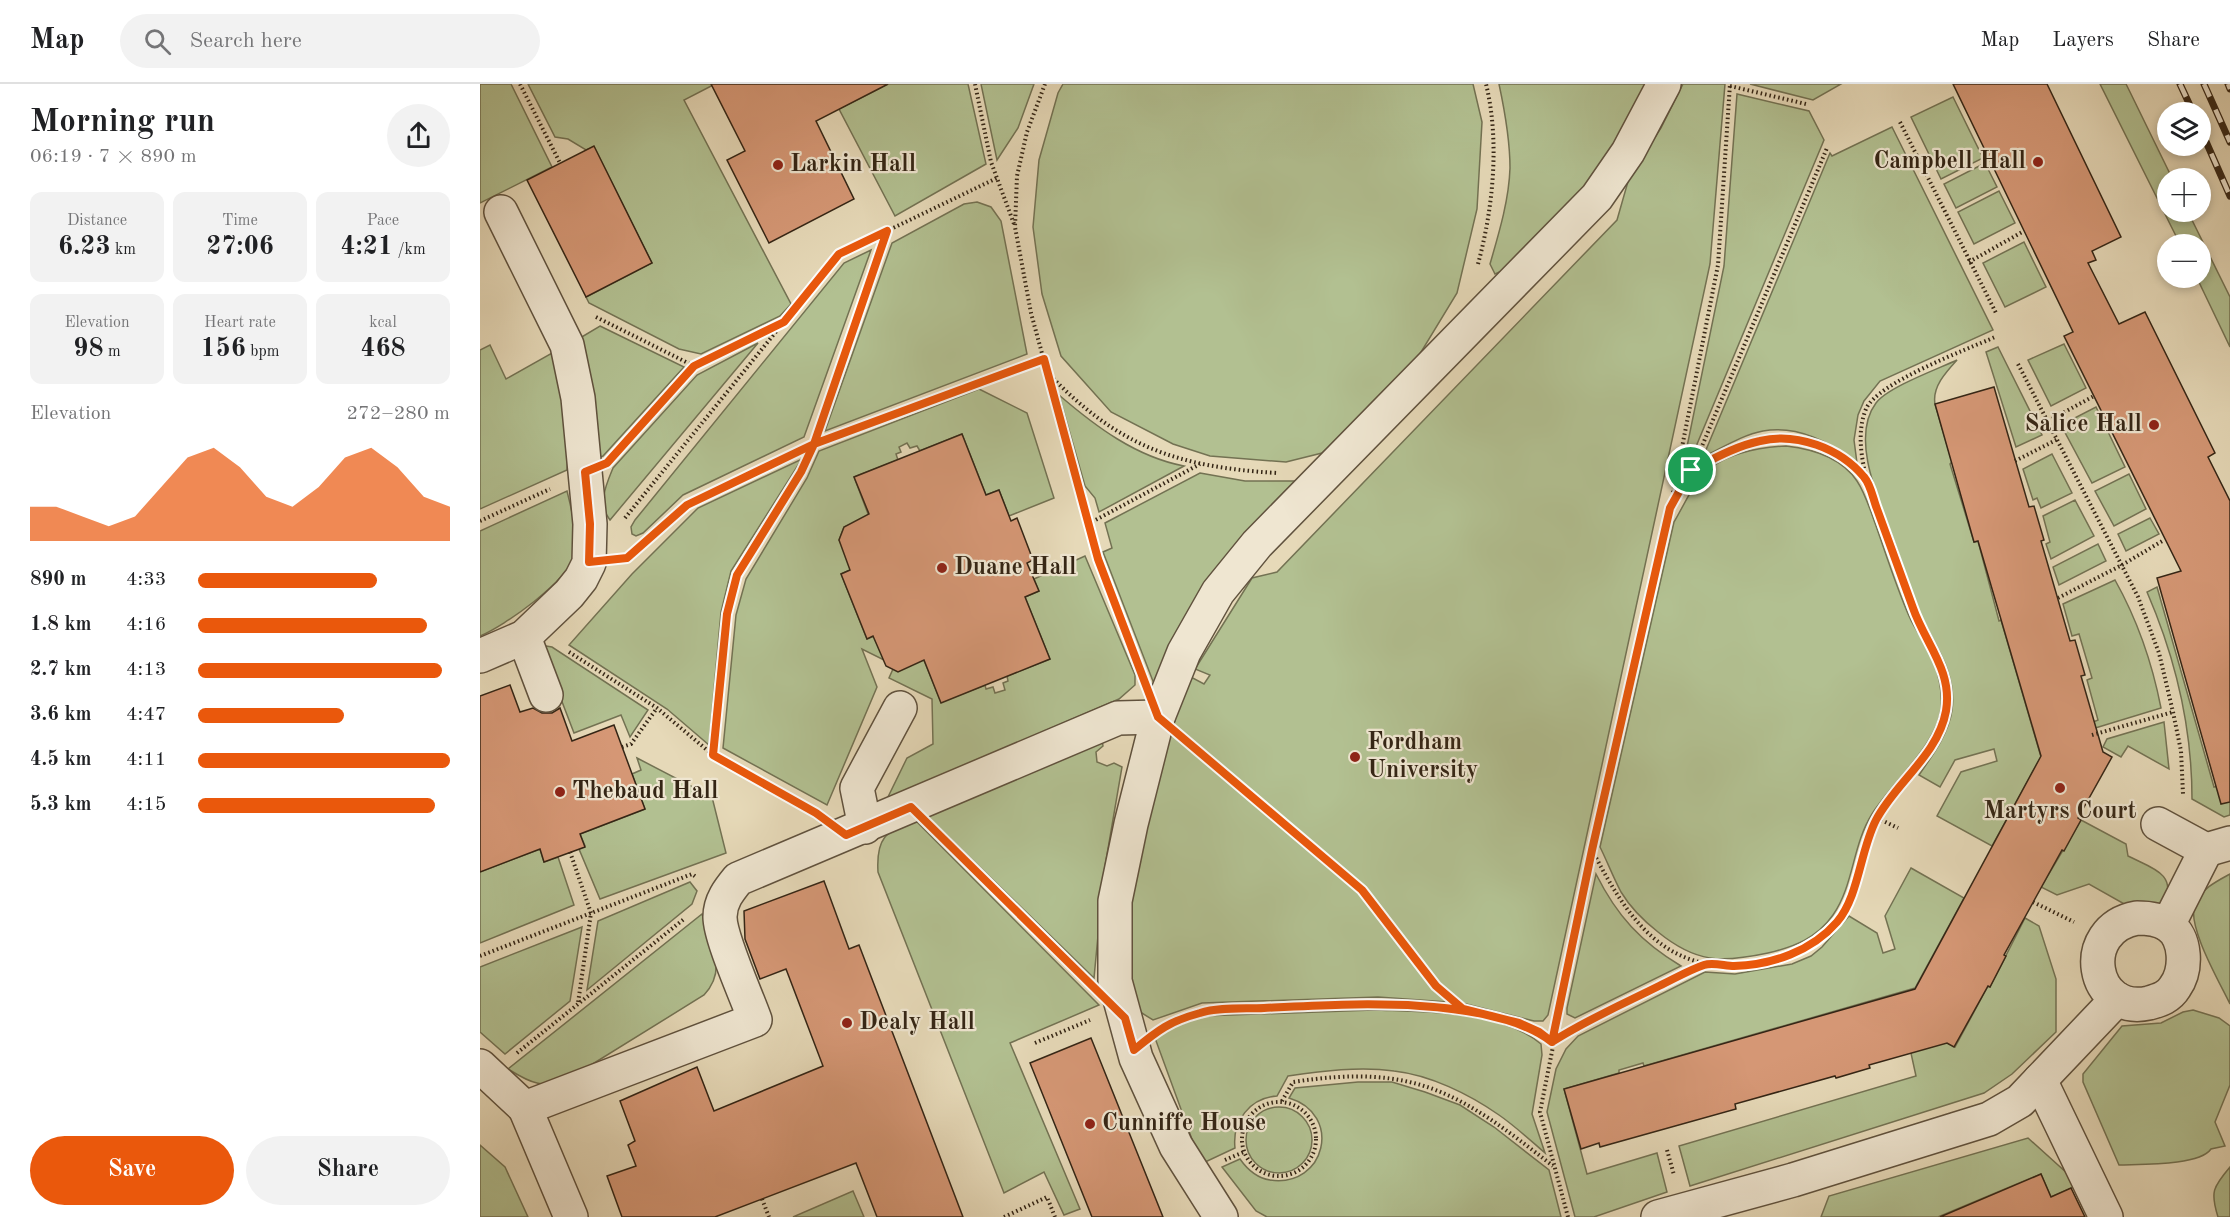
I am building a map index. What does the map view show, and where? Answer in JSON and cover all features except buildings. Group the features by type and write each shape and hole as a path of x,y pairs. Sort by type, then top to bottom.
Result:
{"lane":[{"path":"1221,1217 1176,1146 1134,1050 1115,981 1115,901 1131,824 1158,717 1184,652 1218,592 1257,544 1597,197 1628,152 1664,84"},
{"path":"480,656 528,633 569,594 581,579 589,562 590,524 578,398 567,345 501,212"},
{"path":"528,633 546,695"},
{"path":"855,831 857,788 900,708"},
{"path":"525,1108 755,1020 720,917 726,894 738,879 1118,718 1158,717"},
{"path":"2158,824 2218,847 2168,925"},
{"path":"2137,918 2152,919 2168,925 2182,948 2184,962 2181,977 2174,990 2162,1000 2139,1005 2117,999 2106,989 2098,971 2097,956 2104,937 2115,926 2137,918"},
{"path":"1659,1217 1793,1180 1989,1119 2020,1101 2117,999"},
{"path":"485,1071 525,1108 572,1217"},
{"path":"2040,1080 2106,1217"}],"path":[{"path":"520,84 560,163"},
{"path":"975,84 991,162 1015,227 1031,313 1098,559 1158,717 1362,890 1436,986 1463,1009"},
{"path":"1015,227 1017,176 1027,132 1045,84"},
{"path":"1475,275 1489,206 1492,162 1493,127 1486,84"},
{"path":"1568,1217 1540,1112 1552,1042 1592,850 1670,508 1718,265 1730,85 1806,104"},
{"path":"1900,123 1996,313"},
{"path":"1670,508 1691,470 1827,148"},
{"path":"589,562 839,254 997,178"},
{"path":"713,755 727,614 737,575 801,472 814,444 887,231"},
{"path":"1969,262 2024,231"},
{"path":"596,317 694,366"},
{"path":"480,521 607,463 694,366 784,322"},
{"path":"1592,850 1615,895 1639,926 1686,959 1706,964 1736,966 1771,961 1806,948 1824,936 1839,920 1850,898 1864,847 1877,818 1903,781 1931,749 1946,711 1946,686 1941,666 1916,616 1866,478 1860,451 1863,418 1872,399 1890,385 1995,337"},
{"path":"589,562 627,558 687,505 814,444 1044,359"},
{"path":"2018,364 2138,597 2159,653 2174,712 2181,751 2183,794"},
{"path":"1047,372 1074,400 1103,423 1135,443 1169,457 1249,472 1328,473"},
{"path":"2048,421 2094,396"},
{"path":"1691,470 1726,452 1761,440 1789,439 1814,444 1841,456 1866,478"},
{"path":"2015,461 2058,439"},
{"path":"1088,524 1200,464"},
{"path":"2058,598 2122,566 2164,540"},
{"path":"528,633 657,708 713,755 816,813 855,831"},
{"path":"622,747 631,744 657,708"},
{"path":"2092,735 2174,712"},
{"path":"911,807 1084,977"},
{"path":"1877,818 1898,828"},
{"path":"570,852 591,913 578,1004"},
{"path":"480,956 692,874 726,894"},
{"path":"485,1071 578,1004 699,908 726,894"},
{"path":"2033,902 2104,937"},
{"path":"1552,1042 1582,1023 1706,964"},
{"path":"1134,1050 1161,1027 1203,1012 1372,1005 1463,1009 1519,1023 1539,1032 1552,1042"},
{"path":"1035,1042 1105,1014 1125,1018"},
{"path":"1282,1101 1293,1082 1321,1078 1393,1077 1426,1085 1461,1100 1495,1120 1554,1167"},
{"path":"1282,1101 1295,1104 1306,1112 1314,1123 1317,1136 1316,1149 1310,1161 1302,1169 1280,1177 1268,1176 1249,1162 1241,1140 1243,1128 1257,1108 1282,1101"},
{"path":"1666,1150 1675,1178"},
{"path":"1004,1217 1047,1197 1055,1217"},
{"path":"762,1199 768,1217"}],"green space":[{"path":"480,84 511,84 552,167 480,203"},
{"path":"528,84 715,84 684,100 791,304 780,316 701,354 679,349 589,303 586,297 652,263 594,147 586,150 568,139 555,137"},
{"path":"888,84 968,84 986,164 895,216 839,109"},
{"path":"981,84 1034,84 1018,128 997,160"},
{"path":"1063,84 1473,84 1482,122 1477,209 1457,293 1415,362 1372,409 1322,453 1286,462 1210,456 1173,444 1111,412 1061,356 1042,294 1033,227 1039,160 1058,93"},
{"path":"1499,84 1646,84 1616,146 1582,190 1504,270 1495,274 1490,264 1506,204 1510,168 1507,126"},
{"path":"1683,84 1725,84 1710,264 1548,1015 1543,1021 1534,1021 1462,1003 1378,997 1202,1003 1153,1020 1137,1010 1128,983 1127,901 1160,757 1191,677 1204,684 1210,675 1195,669 1252,578 1277,572 1617,220 1629,178 1661,128"},
{"path":"1750,84 1841,84 1813,100"},
{"path":"2100,84 2126,84 2130,92 2157,147 2157,156 2161,156 2167,168 2157,168 2157,198"},
{"path":"1737,94 1809,111 1824,140 1687,468 1681,476 1724,266"},
{"path":"1953,97 1983,158 1941,179 1911,117"},
{"path":"1892,127 1993,330 1880,381 1864,401 1858,415 1854,440 1857,463 1836,448 1813,437 1776,430 1747,435 1703,457 1830,153 1832,156"},
{"path":"1985,163 1997,187 1956,208 1944,184"},
{"path":"1999,191 2015,223 1974,244 1958,212"},
{"path":"977,202 991,207 1001,221 1027,354 825,431 892,243 964,204"},
{"path":"2169,222 2193,222 2199,234 2175,234"},
{"path":"2024,242 2046,287 2005,307 1983,263"},
{"path":"871,250 804,437 683,495 643,533 636,536 632,534 631,527 635,520 844,263"},
{"path":"2211,259 2230,297 2230,347 2202,288 2211,288"},
{"path":"600,326 684,367 603,456 591,461 575,341"},
{"path":"758,343 610,520 603,501 613,468 697,375"},
{"path":"2064,344 2086,388 2051,406 2028,360"},
{"path":"490,345 506,379 552,353 571,408 567,470 480,509 480,350"},
{"path":"1998,347 2042,435 2016,447 1986,352"},
{"path":"1957,360 1938,386 1935,404 1952,462 1950,464 1974,542 1978,541 1999,621 2001,620 2041,757 1992,846 1937,816 1961,772 1997,761 1994,749 1955,760 1940,787 1919,775 1939,744 1950,719 1953,696 1951,683 1943,659 1919,612 1877,494 1871,475 1865,436 1868,418 1882,397 1902,385"},
{"path":"979,389 1027,413 1054,498 1009,516 999,490 986,495 962,434 920,451 917,446 910,448 907,443 899,447 901,452 896,454 898,460 854,477 873,527 849,525 844,527 839,540 883,556 841,574 867,639 909,622 884,660 862,649 877,687 827,805 723,748 736,615 746,579 807,478 819,451"},
{"path":"1059,395 1117,439 1166,462 1184,466 1099,512 1095,498 1085,486"},
{"path":"2096,407 2125,467 2092,483 2061,425"},
{"path":"1786,446 1806,449 1835,460 1850,473 1860,486 1909,616 1934,662 1941,689 1941,709 1938,722 1922,750 1880,802 1865,826 1845,891 1827,923 1812,936 1778,951 1736,958 1710,958 1685,950 1653,928 1643,918 1621,892 1600,847 1674,522 1697,482 1709,469 1740,453"},
{"path":"2052,454 2072,493 2041,508 2037,498 2033,500 2023,469"},
{"path":"802,459 731,571 721,612 709,745 667,709 569,645 632,574 698,508"},
{"path":"1200,473 1245,481 1306,481 1156,689 1103,552 1112,548 1105,523"},
{"path":"2129,474 2146,509 2114,526 2095,491"},
{"path":"567,491 575,539 574,555 570,566 534,602 480,636 480,531"},
{"path":"2075,500 2094,536 2051,559 2046,544 2050,542 2043,516"},
{"path":"2150,518 2159,534 2126,551 2118,534"},
{"path":"2098,544 2106,561 2059,585 2053,567"},
{"path":"1085,556 1135,675 1135,685 1119,699 887,799 907,758 933,744 932,699 889,678 893,669 921,653 941,702 985,685 986,689 993,687 995,693 1005,690 1003,683 1008,681 1007,676 1050,659 1025,597 1039,591 1034,579"},
{"path":"2115,580 2131,611 2143,642 2161,708 2092,729 2091,723 2098,720 2087,680 2092,678 2079,634 2072,636 2063,604"},
{"path":"2157,587 2214,787 2230,783 2230,815 2224,817 2192,799 2189,745 2180,693 2166,642 2147,592"},
{"path":"546,646 552,647 648,710 630,737 621,715 574,733 543,652"},
{"path":"2164,722 2169,769 2128,746 2121,757 2103,747 2107,739"},
{"path":"1101,735 1103,746 1096,752 1097,762 1107,766 1114,763 1122,767 1104,872 1094,978 923,812"},
{"path":"637,758 712,797 726,853 600,899 579,849 585,846 580,834 645,809 632,774 641,770"},
{"path":"2081,820 2126,844 2128,856 2153,868 2165,878 2168,885 2164,904 2126,905 2089,884 2057,895 2041,887"},
{"path":"916,821 1099,1005 1010,1043 1080,1209 1064,1215 1044,1172 1004,1193 878,872 879,851 885,838 897,828"},
{"path":"540,849 544,862 558,857 574,905 480,943 480,872"},
{"path":"1911,868 1964,898 1915,988 1644,1066 1643,1063 1619,1070 1619,1073 1564,1089 1587,1174 1657,1153 1667,1192 1594,1217 1575,1217 1547,1112 1556,1069 1566,1049 1578,1036 1705,972 1735,974 1792,964 1811,956 1849,916 1877,933 1883,953 1895,949 1885,916"},
{"path":"1596,874 1631,927 1681,966 1575,1018 1567,1014 1567,1008"},
{"path":"2230,874 2230,1004 2199,939 2194,913 2195,904 2201,894"},
{"path":"690,882 697,891 692,904 587,990 598,921"},
{"path":"702,914 713,946 716,966 711,986 704,995 570,1078 552,1083 538,1083 508,1069"},
{"path":"2025,918 2039,926 2056,979 2056,1032 2012,1074 1984,1093 1690,1186 1679,1146 1916,1076 1909,1044 1935,1037 1955,1047 1988,986 1990,987"},
{"path":"582,927 570,1001 505,1054 480,1032 480,967"},
{"path":"1374,1010 1438,1013 1484,1019 1524,1033 1541,1044 1542,1055 1532,1114 1545,1153 1499,1115 1449,1087 1408,1073 1354,1069 1288,1076 1277,1096 1259,1101 1245,1113 1236,1129 1235,1148 1201,1164 1155,1038 1161,1032 1202,1016"},
{"path":"2193,1010 2219,1018 2230,1026 2230,1085 2215,1122 2225,1146 2211,1149 2195,1159 2119,1165 2083,1082 2083,1074 2122,1026 2161,1023 2183,1012"},
{"path":"1358,1082 1392,1082 1425,1092 1460,1105 1494,1127 1549,1170 1561,1217 1267,1217 1256,1211 1222,1167 1240,1159 1253,1172 1270,1180 1289,1179 1304,1173 1315,1162 1321,1148 1321,1133 1317,1119 1306,1106 1289,1098 1295,1088"},
{"path":"1279,1107 1292,1110 1302,1117 1309,1127 1312,1140 1309,1153 1302,1163 1292,1170 1279,1173 1266,1170 1256,1163 1249,1153 1246,1140 1249,1127 1256,1117 1266,1110"},
{"path":"2028,1138 2089,1193 2074,1187 2051,1197 2041,1174 1938,1217 1821,1217 1829,1196"},
{"path":"480,1145 505,1167 528,1217 480,1217"},
{"path":"2230,1167 2230,1217 2218,1217 2214,1201 2215,1190"},
{"path":"853,1191 864,1217 793,1217"}],"railway":[{"path":"2180,84 2188,102"},
{"path":"2204,84 2230,142"},
{"path":"2228,84 2230,89"},
{"path":"2211,153 2230,196"}],"place":[{"name":"Campbell Hall","path":"2038,162"},
{"name":"Larkin Hall","path":"778,165"},
{"name":"Salice Hall","path":"2154,425"},
{"name":"Duane Hall","path":"942,568"},
{"name":"Fordham University","path":"1355,757"},
{"name":"Martyrs Court","path":"2060,788"},
{"name":"Thebaud Hall","path":"560,792"},
{"name":"Dealy Hall","path":"847,1023"},
{"name":"Cunniffe House","path":"1090,1124"}],"route":[{"path":"1691,470 1670,508 1592,850 1552,1042 1539,1032 1519,1023 1463,1009 1436,986 1362,890 1158,717 1098,559 1044,359 814,444 687,505 627,558 589,562 590,524 585,472 607,463 694,366 784,322 839,254 887,231 814,444 801,472 737,575 727,614 713,755 816,813 846,835 911,807 1125,1018 1134,1050 1161,1027 1203,1012 1372,1005 1463,1009 1519,1023 1539,1032 1552,1042 1582,1023 1706,964 1736,966 1771,961 1806,948 1824,936 1839,920 1850,898 1864,847 1877,818 1903,781 1931,749 1940,730 1946,711 1946,686 1941,666 1916,616 1866,478 1841,456 1814,444 1789,439 1761,440 1726,452 1691,470"}]}
